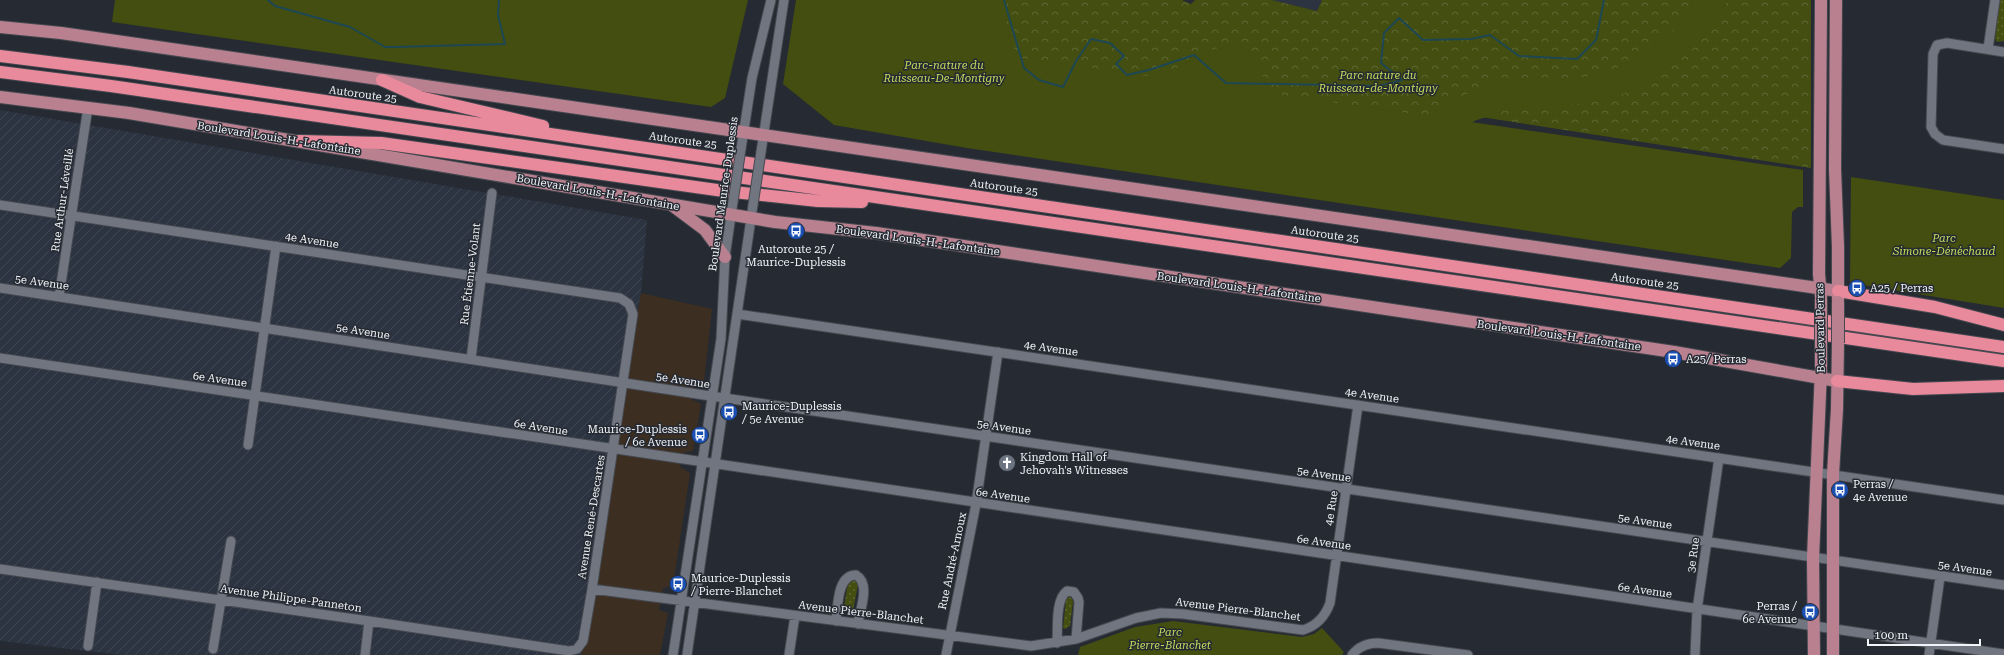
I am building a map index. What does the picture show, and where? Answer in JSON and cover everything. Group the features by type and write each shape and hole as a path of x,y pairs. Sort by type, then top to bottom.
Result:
{"highway":[{"name":"Autoroute 25","path":"0,56 84,66 2004,347"},
{"path":"0,72 119,87 2004,361"},
{"path":"382,80 420,97 486,111 600,141"},
{"path":"299,141 380,143 681,186 780,198 818,201 913,203"},
{"path":"1838,297 1935,307 2004,325"},
{"path":"1837,376 1913,389 2004,386"}],"main road":[{"name":"Boulevard Perras","path":"1814,655 1813,558 1818,473 1821,372 1821,0"},
{"name":"Boulevard Perras","path":"1833,655 1832,474 1837,409 1838,297 1838,247 1835,175 1836,0"},
{"path":"0,27 61,34 763,135 1838,297"},
{"name":"Boulevard Louis-H.-Lafontaine","path":"0,97 88,106 731,215 884,234 1667,351 1821,372 1837,376"},
{"path":"670,205 706,230 725,257"}],"street":[{"name":"Boulevard Maurice-Duplessis","path":"674,655 721,339 725,257 743,133 752,78 771,0"},
{"path":"687,655 760,152 784,0"},
{"path":"1988,49 1995,0"},
{"path":"2004,52 1946,43 1941,43 1934,49 1931,127 1935,134 1943,140 2004,149"},
{"name":"Rue Arthur-Léveillé","path":"59,297 88,106"},
{"name":"Rue Étienne-Volant","path":"471,359 492,193"},
{"name":"4e Avenue","path":"0,205 620,298"},
{"path":"248,445 276,246"},
{"name":"5e Avenue","path":"0,288 624,383 2004,586"},
{"name":"Avenue René-Descartes","path":"578,649 583,641 592,589 624,383 633,314 630,304 620,298"},
{"name":"4e Avenue","path":"737,314 2004,500"},
{"name":"Rue André-Arnoux","path":"946,655 976,504 998,352"},
{"name":"6e Avenue","path":"0,358 976,504 2004,654"},
{"name":"4e Rue","path":"1325,614 1330,603 1358,405"},
{"name":"3e Rue","path":"1695,655 1697,610 1719,458"},
{"path":"214,649 231,542"},
{"name":"Avenue Philippe-Panneton","path":"0,568 568,651 578,649"},
{"path":"836,620 842,582 848,577 856,575 862,580 864,587 858,624"},
{"path":"1929,655 1940,577"},
{"path":"88,646 97,582"},
{"name":"Avenue Pierre-Blanchet","path":"592,589 1022,645 1057,643 1076,639 1136,618 1161,613 1183,614 1296,630 1309,628 1325,614"},
{"path":"1057,643 1059,601 1063,593 1067,591 1074,592 1078,598 1076,639"},
{"path":"789,655 795,616"},
{"path":"365,655 369,621"},
{"path":"1353,653 1368,643 1378,642 1468,655"}],"shaded area":[{"path":"1272,0 1322,0 1317,11"},
{"path":"0,110 647,220 641,293 624,383 581,655 121,655 0,641"},
{"path":"641,293 712,309 704,382 695,385 691,399 701,404 693,451 682,453 680,467 690,473 673,586 663,588 659,610 668,613 660,655 581,655 624,383"}],"green space":[{"path":"115,0 748,0 725,98 711,107 112,22"},
{"name":"Parc-nature du Ruisseau-De-Montigny","path":"796,0 1007,0 1007,24 1009,39 1017,52 1023,58 1154,77 1182,66 1203,52 1230,45 1239,46 1247,49 1252,55 1273,94 1429,116 1464,95 1490,85 1516,79 1563,79 1602,74 1610,71 1645,52 1668,35 1683,21 1695,0 1728,0 1704,37 1688,54 1644,83 1625,93 1611,99 1581,104 1519,106 1471,122 1803,170 1803,207 1798,207 1792,212 1791,258 1780,268 967,148 834,125 783,84"},
{"name":"Parc nature du Ruisseau-de-Montigny","path":"945,0 1182,0 1191,4 1195,0 1272,0 1317,11 1322,0 1811,0 1811,168 1481,117 1395,166 960,111"},
{"path":"2000,0 2004,0 2004,41 1997,42 1995,39"},
{"name":"Parc Simone-Dénéchaud","path":"1851,177 2004,200 2004,308 1850,283"},
{"path":"852,580 856,581 858,585 853,610 845,609 844,607 848,583"},
{"path":"1068,597 1072,598 1073,602 1070,626 1065,629 1063,628 1066,600"},
{"name":"Parc Pierre-Blanchet","path":"1173,621 1302,637 1314,634 1322,628 1344,652 1342,655 1078,655 1080,647 1135,627"}],"waterway":[{"path":"268,0 275,6 350,27 385,47 505,44 498,15 499,0"},
{"path":"1004,0 1024,68 1039,80 1063,87 1076,61 1091,39 1110,43 1124,56 1116,64 1127,75 1149,70 1194,55 1226,83 1379,86 1402,80 1381,63 1384,33 1399,18 1423,40 1471,39 1490,35 1519,56 1577,59 1596,40 1604,0"}],"place":[{"name":"Autoroute 25 / Maurice-Duplessis","path":"796,231"},
{"name":"A25 / Perras","path":"1857,288"},
{"name":"A25/ Perras","path":"1673,359"},
{"name":"Maurice-Duplessis / 5e Avenue","path":"729,412"},
{"name":"Maurice-Duplessis / 6e Avenue","path":"700,435"},
{"name":"Kingdom Hall of Jehovah's Witnesses","path":"1007,463"},
{"name":"Perras / 4e Avenue","path":"1840,490"},
{"name":"Maurice-Duplessis / Pierre-Blanchet","path":"678,584"},
{"name":"Perras / 6e Avenue","path":"1810,612"}]}
